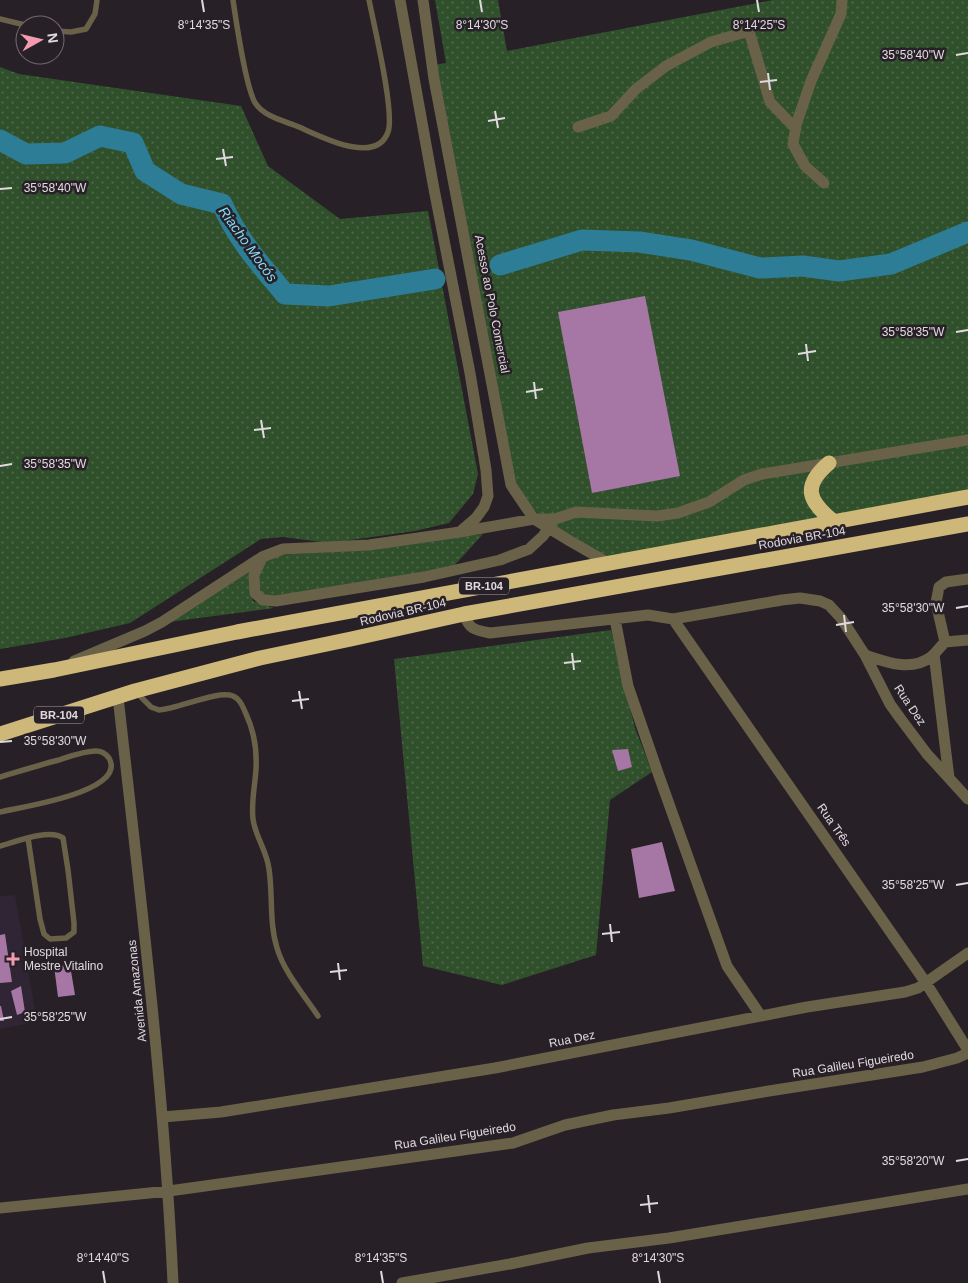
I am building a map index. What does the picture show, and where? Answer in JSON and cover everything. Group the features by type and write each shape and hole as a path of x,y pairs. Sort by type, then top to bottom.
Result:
{"highway":[{"path":"829,463 817,475 811,494 816,506 833,521"},
{"name":"Rodovia BR-104","path":"0,679 54,670 256,628 968,497"},
{"name":"Rodovia BR-104","path":"0,734 135,691 260,658 464,614 968,524"}],"street":[{"path":"400,0 470,373 487,482 488,496 484,507 476,518 460,532"},
{"name":"Acesso ao Polo Comercial","path":"423,0 434,79 456,185 511,485 534,519 552,524 610,564"},
{"path":"824,183 805,166 793,144 811,80 841,14 842,0"},
{"path":"578,127 611,116 636,89 666,66 711,42 749,32 770,102 796,130"},
{"path":"434,189 456,185"},
{"path":"262,556 255,570 253,588 255,593 263,600 276,601 424,577 500,560 529,549 552,524 569,513 584,512 657,516 678,513 709,502 751,477 769,472 968,440"},
{"path":"54,670 145,631 262,556 283,549 369,545 534,519"},
{"path":"945,642 936,603 939,587 946,582 968,579"},
{"name":"Rua Dez","path":"464,614 470,626 490,633 648,615 674,619 800,598 820,601 829,606 841,618 865,655 890,704 927,754 968,799"},
{"path":"615,619 628,686 728,966 761,1016"},
{"name":"Rua Três","path":"674,619 926,983 968,1052"},
{"path":"865,655 899,665 907,665 923,661 934,654 945,642 968,640"},
{"path":"934,654 949,778"},
{"name":"Avenida Amazonas","path":"118,697 151,985 169,1191 173,1283"},
{"name":"Rua Dez","path":"163,1117 221,1112 495,1068 761,1016 905,992 918,988 968,953"},
{"name":"Rua Galileu Figueiredo","path":"0,1208 169,1191 514,1143 565,1125 613,1115 669,1108 923,1067 968,1052"},
{"path":"402,1283 501,1266 583,1249 670,1238 968,1189"}],"lane":[{"path":"65,32 86,30 93,19 97,0"},
{"path":"233,0 248,80 256,104 273,116 340,144 359,148 382,141 388,132 390,122 369,0"},
{"path":"0,19 15,23"},
{"path":"135,691 151,707 159,710 214,696 228,695 237,699 244,708 251,727 255,747 253,819 269,867 272,928 283,963 318,1016"},
{"path":"0,777 75,755 96,751 100,751 107,756 111,765 111,771 107,777 92,788 49,801 0,812"},
{"path":"0,846 28,838 52,834 60,836 64,841 74,923 74,932 66,938 50,939 43,931 36,903 28,838"}],"shaded area":[{"name":"Hospital Mestre Vitalino","path":"15,895 37,1022 0,1029 0,896"}],"green space":[{"path":"435,0 498,0 507,51 773,0 968,0 968,494 611,558 548,526 513,484 433,65 446,63"},
{"path":"0,67 19,74 241,106 268,166 340,219 428,211 478,474 473,494 449,523 415,531 329,543 283,537 261,539 130,623 65,638 0,649"},
{"path":"483,534 453,567 271,598 261,593 257,574 264,562 278,555 343,551"},
{"path":"249,569 249,584 253,601 274,608 169,622"},
{"path":"611,630 635,728 652,772 610,800 596,955 502,985 423,966 394,659"}],"building":[{"path":"645,296 680,476 592,493 558,312"},
{"path":"628,749 632,767 618,771 612,750"},
{"path":"662,842 675,891 639,898 631,849"},
{"path":"5,934 12,982 0,983 0,935"},
{"path":"70,965 75,995 58,997 54,966"},
{"path":"21,986 25,1012 17,1015 11,991"},
{"path":"1,1006 4,1021 0,1021"}],"waterway":[{"name":"Riacho Mocós","path":"0,140 26,154 65,153 100,136 133,143 145,171 181,194 222,204 242,240 285,294 329,296 435,279"},
{"path":"500,265 582,240 639,242 691,250 760,268 803,266 839,271 891,264 968,232"}],"place":[{"name":"Hospital Mestre Vitalino","path":"13,959"}]}
